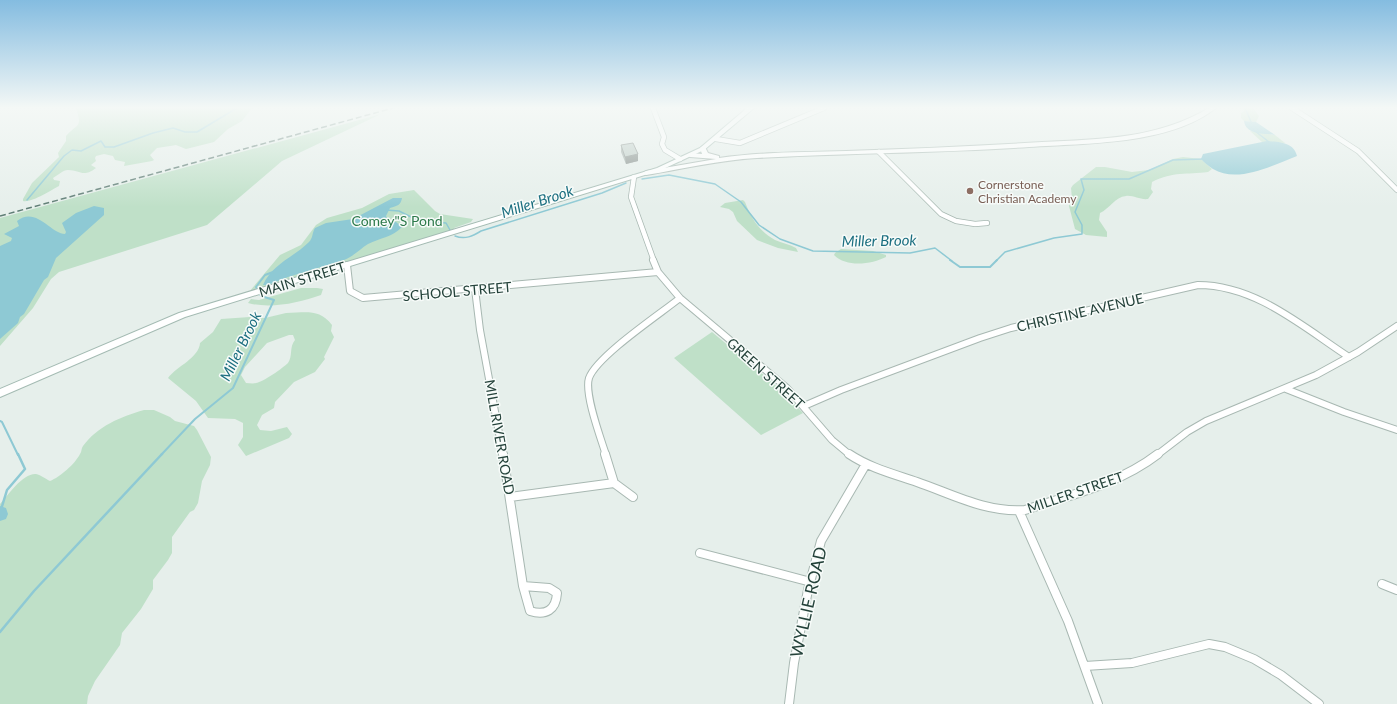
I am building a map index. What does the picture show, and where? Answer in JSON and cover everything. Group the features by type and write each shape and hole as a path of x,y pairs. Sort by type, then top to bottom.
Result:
{"main road":[{"name":"MAIN STREET","path":"0,393 159,324 634,177 685,157 713,141"}],"street":[{"path":"663,141 662,144 664,148 685,157 704,162"},
{"path":"724,141 740,143 745,141"},
{"path":"685,157 734,157 880,152 1012,146 1082,141"},
{"path":"1342,141 1358,151 1397,190"},
{"path":"703,148 705,154 715,157"},
{"path":"880,152 941,214 956,221 975,224 987,223"},
{"path":"646,173 734,157"},
{"name":"GREEN STREET","path":"634,177 631,197 634,208 658,272 665,282 680,298 787,388 835,442 849,454 866,464 969,501 992,508 1019,511"},
{"name":"SCHOOL STREET","path":"347,265 350,291 363,298 658,272"},
{"name":"CHRISTINE AVENUE","path":"804,406 855,385 980,338 1011,328 1198,285 1214,285 1230,288 1250,295 1270,305 1349,357"},
{"name":"MILL RIVER ROAD","path":"475,289 480,330 510,497 523,586 530,611 541,614 546,613 557,602 557,593 549,588 523,586"},
{"path":"633,497 614,483 593,414 589,390 589,379 596,367 612,351 680,298"},
{"name":"MILLER STREET","path":"1098,704 1085,666 1050,577 1019,511 1096,487 1122,476 1148,461 1204,422 1236,407 1286,389 1359,352 1397,326"},
{"path":"1286,389 1344,412 1397,430"},
{"name":"WYLLIE ROAD","path":"789,704 794,663 821,541 866,464"},
{"path":"510,497 614,483"},
{"path":"700,553 811,582"},
{"path":"1382,584 1397,590"},
{"path":"1085,666 1132,663 1209,644 1222,646 1243,653 1259,661 1281,675 1319,704"}],"green space":[{"path":"66,141 215,141 186,149 176,145 157,148 150,155 154,160 124,166 125,162 115,160 113,156 104,154 96,156 96,161 91,165 96,168 92,171 82,173 72,170 64,171 53,178 54,180 60,181 59,186 36,198 23,201 32,183 59,157 58,153"},
{"path":"283,141 324,141 282,161 207,225 59,272 51,279 33,308 0,346 0,218"},
{"path":"1261,141 1282,141 1285,143"},
{"path":"1183,157 1201,159 1212,169 1208,172 1167,176 1152,182 1151,189 1153,192 1148,199 1129,196 1122,197 1115,201 1100,213 1099,220 1107,232 1107,237 1086,235 1075,229 1069,206 1072,199 1071,188 1096,167 1105,167 1132,172 1149,170 1173,159"},
{"name":"Comey\"S Pond","path":"414,190 440,214 473,219 471,222 454,228 455,230 249,292 280,255 301,245 316,225 327,218 362,208 389,194"},
{"path":"743,200 753,219 764,233 775,240 791,245 796,248 798,252 778,248 757,240 737,221 733,212 729,209 720,207 725,203"},
{"path":"841,249 873,251 886,255 886,257 860,264 846,262 834,255"},
{"path":"301,288 323,289 321,295 294,303 257,305 248,303 251,299 259,300"},
{"path":"305,312 317,314 322,316 332,325 331,331 334,337 324,357 325,359 315,372 294,382 275,402 274,408 262,415 257,425 260,430 271,431 287,427 292,434 289,438 246,456 238,445 243,437 243,423 235,419 208,418 196,401 168,378 192,358 199,348 200,343 213,332 221,319 250,317 265,318 286,313","holes":["293,335 295,340 288,363 278,371 259,382 246,383 241,375 245,367 267,343"]},
{"path":"712,332 778,387 803,413 761,435 674,358"},
{"path":"144,410 154,410 170,417 175,421 194,426 197,430 211,457 210,465 202,481 198,503 172,537 172,553 153,580 153,589 141,609 122,633 120,645 95,681 88,696 87,704 0,704 0,504 16,485 26,477 36,474 50,481 67,470 75,462 81,453 83,446 95,433 118,419"}],"water":[{"path":"1267,141 1281,142 1289,145 1293,148 1297,156 1255,172 1233,175 1213,169 1201,159 1203,154"},
{"path":"393,198 402,198 398,205 390,208 386,216 388,220 396,222 402,227 395,233 368,244 344,260 288,277 268,285 263,285 278,266 309,242 315,228 326,223 353,219"},
{"path":"94,206 104,208 104,215 56,258 48,277 44,280 24,314 20,317 18,323 0,339 0,246 11,241 12,238 4,234 19,226 17,221 24,217 31,217 43,222 60,233 65,234 66,232 62,223 76,213"}],"building":[{"path":"633,143 638,154 625,157 621,145"}],"waterway":[{"path":"27,200 64,156 72,150 81,151 101,141 105,147 114,147 131,141"},
{"name":"Miller Brook","path":"950,260 960,267 990,267 1005,252 1054,238 1082,234 1082,225 1075,212 1084,190 1081,179 1129,179 1173,160 1204,159"},
{"name":"Miller Brook","path":"642,179 669,175 715,184 741,202 759,225 780,239 813,251 910,253 935,248 952,261"},
{"name":"Miller Brook","path":"455,236 462,238 469,237 481,231 602,193 626,183"},
{"name":"Miller Brook","path":"386,210 399,211 419,221 446,223 450,230"},
{"name":"Miller Brook","path":"161,455 195,419 233,388 274,300 261,296 256,287 265,275 273,272"},
{"path":"0,421 2,422 18,455"},
{"path":"0,513 7,490 25,469 18,454"},
{"name":"Miller Brook","path":"0,632 34,591 162,454"}],"railway":[{"path":"0,216 273,141"}],"place":[{"name":"Cornerstone Christian Academy","path":"970,191"}]}
